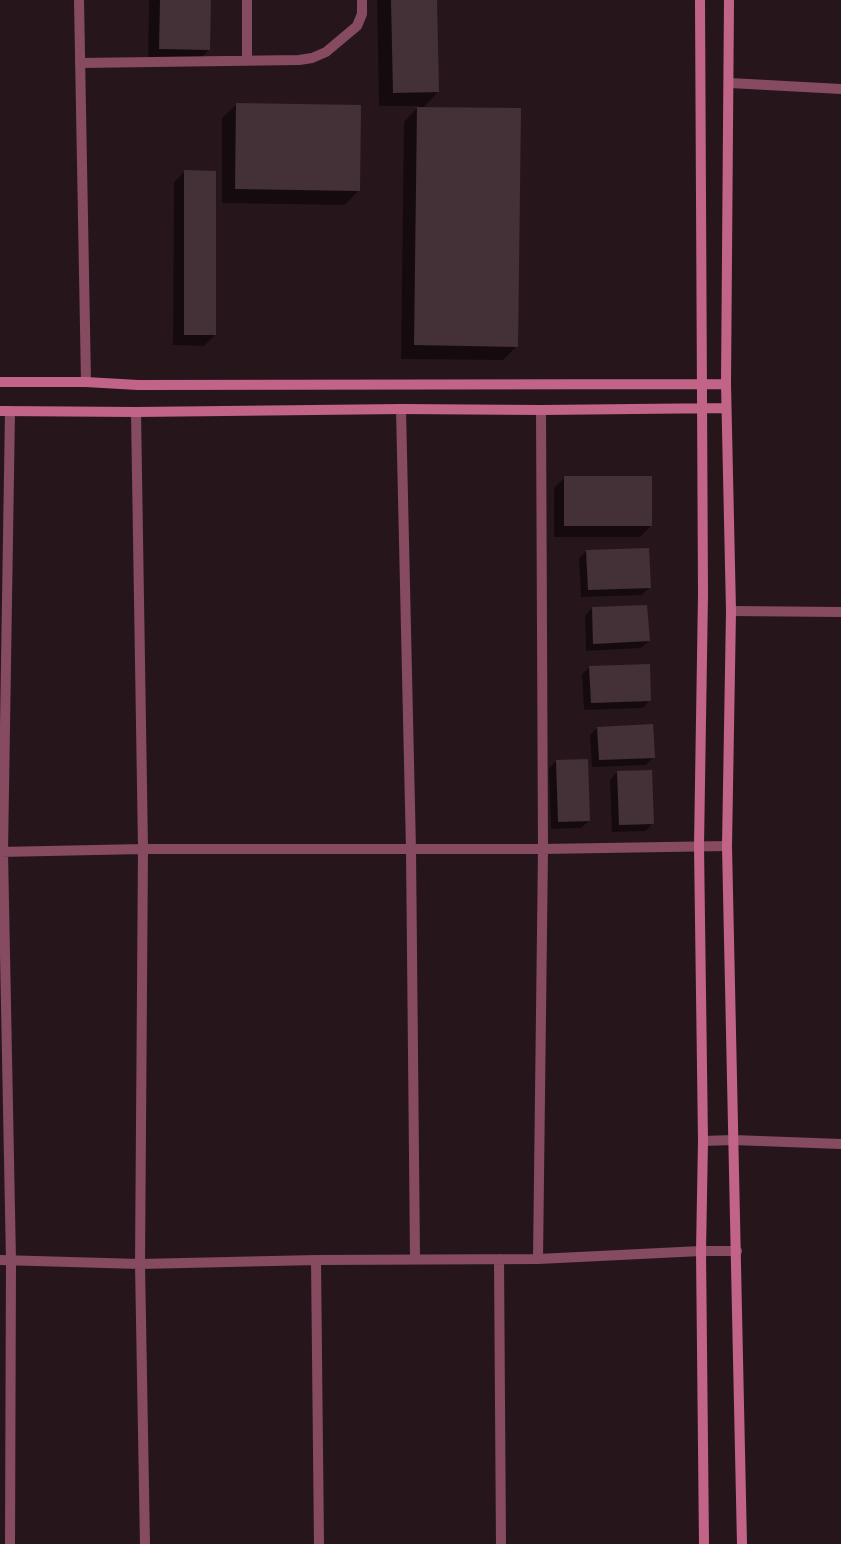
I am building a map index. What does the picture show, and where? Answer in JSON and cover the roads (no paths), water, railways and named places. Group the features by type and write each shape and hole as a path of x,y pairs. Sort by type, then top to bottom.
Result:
{"street":[{"path":"80,0 86,382"},
{"path":"247,0 247,62"},
{"path":"80,63 247,62 312,58 326,52 357,26 362,14 362,0"},
{"path":"700,0 703,594 699,846 703,1141 701,1251 704,1544"},
{"path":"729,0 730,83 726,408 731,611 727,846 742,1544"},
{"path":"730,83 841,89"},
{"path":"0,382 86,382 138,385 726,384"},
{"path":"10,1544 11,1261 2,852 5,411 136,412 401,409 541,410 726,408"},
{"path":"401,409 411,850 415,1258"},
{"path":"538,1259 543,849 541,410"},
{"path":"136,412 142,849 140,1264 145,1544"},
{"path":"731,611 841,612"},
{"path":"2,852 142,849 411,850 727,846"},
{"path":"703,1141 733,1140 841,1144"},
{"path":"0,1260 140,1264 415,1258 538,1259 701,1251 736,1251"},
{"path":"498,1259 501,1544"},
{"path":"316,1260 319,1544"}]}
